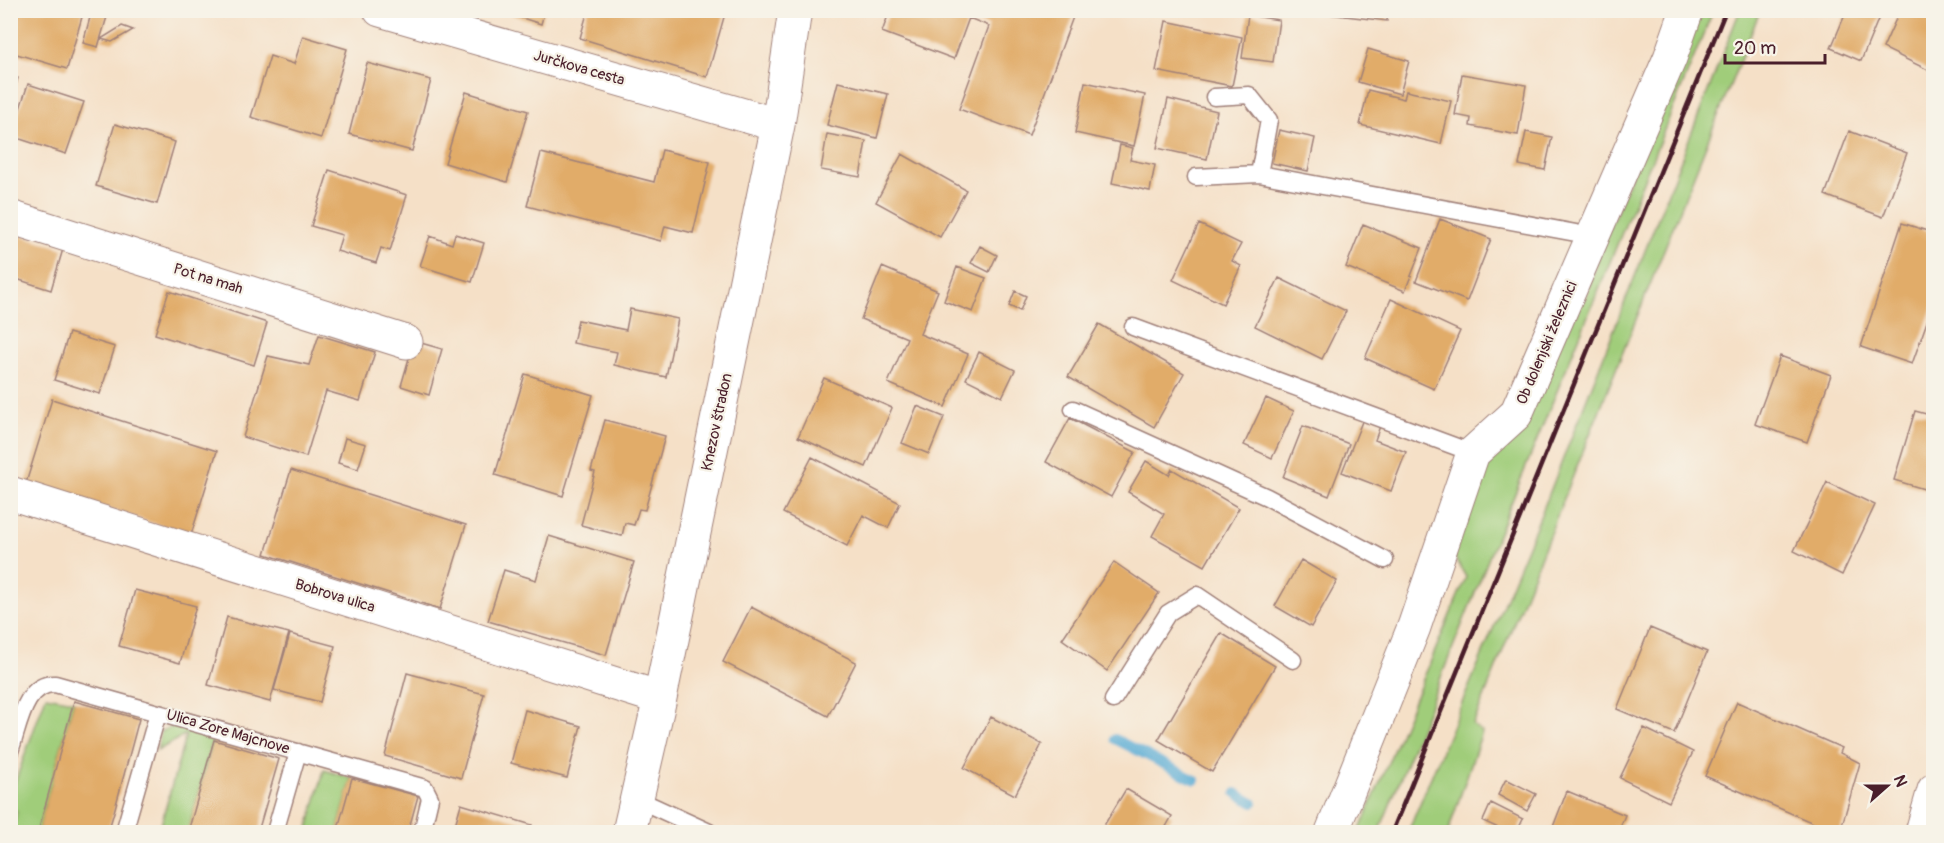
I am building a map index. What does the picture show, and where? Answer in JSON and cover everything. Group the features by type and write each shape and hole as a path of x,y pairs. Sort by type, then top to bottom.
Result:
{"street":[{"name":"Jurčkova cesta","path":"380,10 778,125"},
{"name":"Knezov štradon","path":"629,832 660,698 778,125 795,10"},
{"name":"Ob dolenjski železnici","path":"1332,832 1414,627 1473,453 1516,414 1670,57 1687,10"},
{"name":"Pot na mah","path":"10,217 406,342"},
{"name":"Bobrova ulica","path":"10,494 660,698"},
{"path":"1922,832 1934,790"}],"lane":[{"path":"1214,97 1249,95 1269,120 1259,174"},
{"path":"1196,177 1259,174 1592,236"},
{"path":"1133,327 1473,453"},
{"path":"1073,409 1268,497 1385,560"},
{"path":"1113,700 1168,613 1197,595 1293,660"},
{"name":"Ulica Zore Majcnove","path":"10,751 28,700 37,688 56,684 425,788 430,798 422,832"},
{"name":"Ulica Zore Majcnove","path":"124,832 158,713"},
{"name":"Ulica Zore Majcnove","path":"275,832 298,752"},
{"path":"637,799 709,832"}],"green space":[{"path":"1740,10 1760,11 1473,725 1482,732 1448,832 1408,832 1542,512"},
{"path":"1698,11 1713,11 1379,832 1359,832 1466,577 1452,553 1490,456 1586,297 1600,252"},
{"path":"46,696 74,701 38,832 12,832 17,811 11,809 10,796"},
{"path":"174,726 214,736 188,832 159,832 186,734 157,751 161,731"},
{"path":"324,770 352,778 337,832 307,832"}],"building":[{"path":"10,10 84,10 67,69 10,52"},
{"path":"92,10 109,10 98,47 83,43"},
{"path":"497,10 545,10 541,24"},
{"path":"588,10 726,10 707,77 580,38"},
{"path":"890,10 1056,10 1073,17 1029,135 959,109 989,26 969,18 954,59 882,32"},
{"path":"1320,10 1388,10 1387,21 1320,13"},
{"path":"1847,10 1882,10 1861,61 1831,48"},
{"path":"1900,10 1934,10 1934,58 1928,70 1883,48"},
{"path":"1248,15 1279,20 1273,62 1242,58"},
{"path":"1166,21 1242,37 1232,86 1156,71"},
{"path":"122,26 133,30 112,42 101,39"},
{"path":"303,36 347,49 321,138 251,117 270,56 294,64"},
{"path":"1368,49 1409,61 1400,94 1358,82"},
{"path":"367,63 431,80 412,151 349,134"},
{"path":"1462,74 1526,85 1518,135 1470,126 1471,118 1455,115"},
{"path":"10,76 18,78 11,101 10,101"},
{"path":"838,82 888,94 877,138 827,125"},
{"path":"1085,82 1145,95 1134,146 1075,133"},
{"path":"28,84 84,102 66,154 11,136"},
{"path":"1368,90 1404,99 1406,91 1451,101 1441,144 1360,125"},
{"path":"466,92 528,111 507,182 445,163"},
{"path":"1168,99 1217,111 1207,159 1157,148"},
{"path":"115,124 175,142 157,204 96,186"},
{"path":"1279,130 1315,138 1308,171 1272,163"},
{"path":"1849,131 1907,153 1883,217 1825,195"},
{"path":"1526,132 1552,137 1545,170 1519,165"},
{"path":"827,134 866,141 860,177 821,170"},
{"path":"1120,145 1133,148 1130,160 1155,165 1150,191 1112,183"},
{"path":"662,150 710,162 693,233 665,226 661,241 527,206 541,153 654,182"},
{"path":"902,154 966,190 940,237 876,202"},
{"path":"329,170 407,195 390,251 381,248 376,263 337,251 342,235 311,226"},
{"path":"1440,219 1491,239 1467,301 1416,281"},
{"path":"1902,223 1934,233 1934,302 1912,364 1861,347"},
{"path":"1199,224 1241,244 1232,261 1241,266 1223,304 1173,280"},
{"path":"1363,224 1422,248 1405,291 1346,267"},
{"path":"11,232 63,249 51,290 10,277"},
{"path":"455,234 484,243 472,282 420,266 430,236 452,244"},
{"path":"980,246 997,255 989,272 971,263"},
{"path":"882,267 938,291 920,334 968,354 945,407 888,383 907,338 861,319"},
{"path":"957,267 986,278 973,312 944,301"},
{"path":"1279,278 1346,311 1322,359 1255,326"},
{"path":"169,291 267,323 254,365 155,334"},
{"path":"1015,291 1026,296 1020,311 1009,306"},
{"path":"1391,299 1460,331 1434,389 1365,358"},
{"path":"630,309 678,319 666,377 614,365 617,352 573,343 578,320 626,330"},
{"path":"1099,324 1184,373 1154,427 1068,377"},
{"path":"69,333 115,347 100,394 54,380"},
{"path":"319,335 375,352 360,401 326,391 306,457 243,437 268,356 309,365"},
{"path":"414,341 442,349 429,395 401,386"},
{"path":"979,352 1015,370 1002,397 966,379"},
{"path":"1780,356 1831,375 1807,442 1755,424"},
{"path":"525,374 593,395 563,496 495,475"},
{"path":"824,378 892,408 866,467 798,437"},
{"path":"1266,398 1294,411 1272,458 1244,445"},
{"path":"52,399 217,451 191,535 26,483"},
{"path":"917,406 944,417 929,454 902,443"},
{"path":"1915,411 1934,416 1934,492 1894,480"},
{"path":"1070,418 1135,452 1111,497 1046,462"},
{"path":"1363,419 1380,426 1375,440 1406,452 1391,491 1342,472"},
{"path":"605,420 665,436 645,510 639,509 634,525 625,523 622,536 581,525 595,472 591,471"},
{"path":"1303,426 1349,444 1329,496 1283,477"},
{"path":"345,438 366,444 358,469 338,463"},
{"path":"812,457 900,503 888,528 863,515 847,546 783,513"},
{"path":"1146,461 1169,475 1172,469 1239,508 1205,566 1152,536 1164,514 1128,492"},
{"path":"291,470 466,525 440,609 265,554"},
{"path":"1827,482 1875,505 1842,575 1794,551"},
{"path":"549,536 634,562 606,655 488,621 504,570 536,580"},
{"path":"1301,560 1337,581 1311,627 1275,606"},
{"path":"1114,562 1159,593 1107,671 1062,639"},
{"path":"135,590 196,606 180,663 119,646"},
{"path":"751,607 856,662 828,716 723,662"},
{"path":"227,617 289,633 270,702 208,685"},
{"path":"1650,628 1707,652 1674,733 1617,709"},
{"path":"1221,633 1275,666 1212,772 1158,740"},
{"path":"290,634 335,646 320,702 274,690"},
{"path":"407,673 484,694 461,778 385,756"},
{"path":"74,701 139,719 114,812 108,832 38,832"},
{"path":"1737,702 1842,748 1840,753 1860,763 1840,832 1834,832 1705,776"},
{"path":"525,710 581,726 567,778 511,763"},
{"path":"991,717 1042,744 1015,795 964,768"},
{"path":"1644,728 1693,752 1669,802 1620,778"},
{"path":"214,740 279,759 258,832 188,832"},
{"path":"352,778 418,796 408,832 337,832"},
{"path":"1506,779 1536,794 1527,811 1498,795"},
{"path":"1126,789 1172,816 1163,832 1100,832"},
{"path":"1567,791 1625,815 1618,832 1551,832"},
{"path":"1491,803 1523,819 1517,832 1507,832 1483,821"},
{"path":"461,804 532,825 529,832 453,832"},
{"path":"1224,826 1237,832 1221,832"}],"waterway":[{"path":"1115,739 1195,780"},
{"path":"1236,793 1253,803"}],"railway":[{"path":"1392,832 1726,10"}]}
